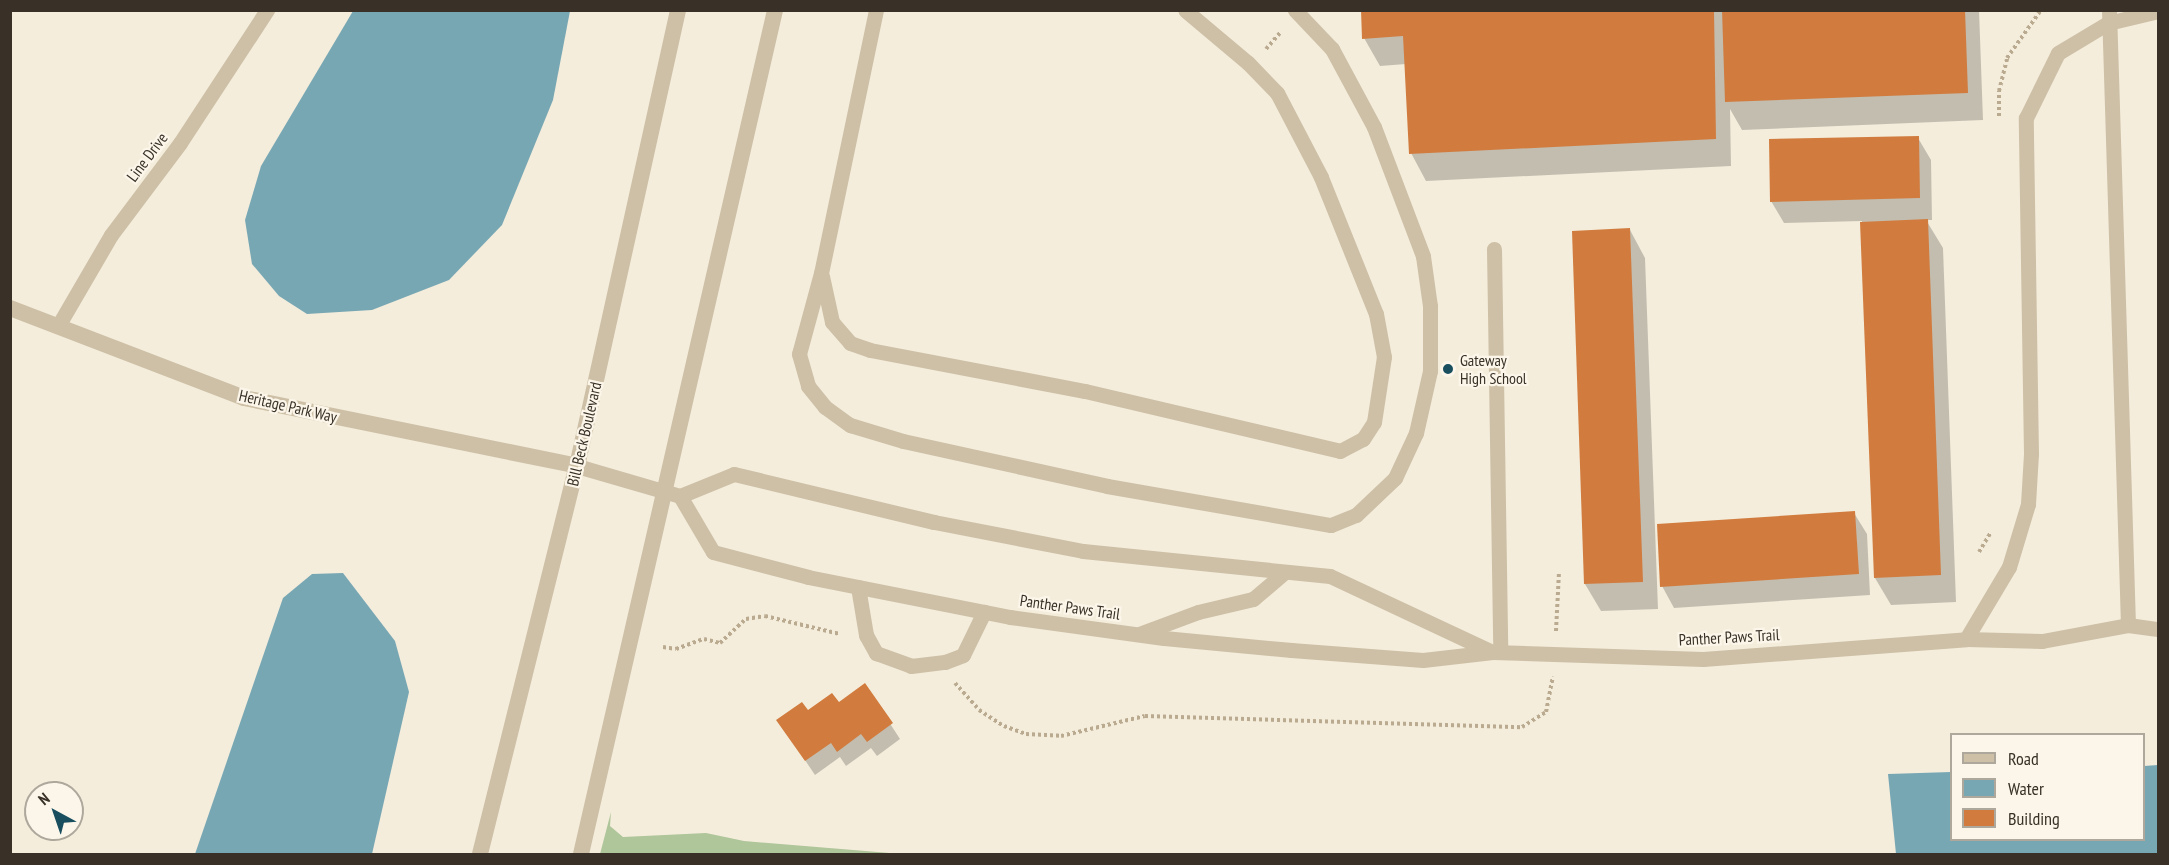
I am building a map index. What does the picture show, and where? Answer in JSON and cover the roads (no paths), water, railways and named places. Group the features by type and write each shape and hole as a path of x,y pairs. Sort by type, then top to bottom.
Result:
{"street":[{"name":"Bill Beck Boulevard","path":"480,855 577,466 678,10"},
{"path":"581,855 673,494 775,10"},
{"name":"Heritage Park Way","path":"10,308 244,398 577,466"}],"lane":[{"name":"Line Drive","path":"58,326 111,235 180,143 267,10"},
{"path":"876,10 821,273 799,354 808,386 825,407 850,425 903,441 1107,486 1330,525 1356,515 1395,478 1416,433 1430,371 1430,306 1424,256 1374,127 1332,49 1295,10"},
{"path":"821,273 832,322 850,343 870,350 1086,391 1340,451 1363,440 1374,422 1384,357 1376,314 1321,177 1277,93 1248,63 1185,10"},
{"path":"1966,639 2009,567 2028,504 2031,454 2026,118 2058,53 2108,17 2158,11"},
{"path":"2108,17 2128,625"},
{"path":"1494,249 1497,652"},
{"path":"577,466 673,494"},
{"name":"Panther Paws Trail","path":"1497,652 1330,576 1083,551 934,522 734,474 673,494 713,552 858,587 984,612 1137,634 1423,660 1497,652 1703,659 1966,639 2042,641 2128,625 2158,629"},
{"path":"1137,634 1198,612 1253,599 1285,572"},
{"path":"858,587 866,635 876,653 911,666 945,663 963,655 984,612"}],"water":[{"path":"353,11 570,11 553,100 502,225 449,280 372,310 307,314 279,296 252,264 245,220 261,166"},
{"path":"343,573 395,641 409,692 372,854 195,854 283,598 312,574"},
{"path":"2158,765 2158,854 1896,854 1888,774 1950,772 1950,841 2145,841 2145,766"}],"place":[{"name":"Gateway High School","path":"1448,369"}]}
